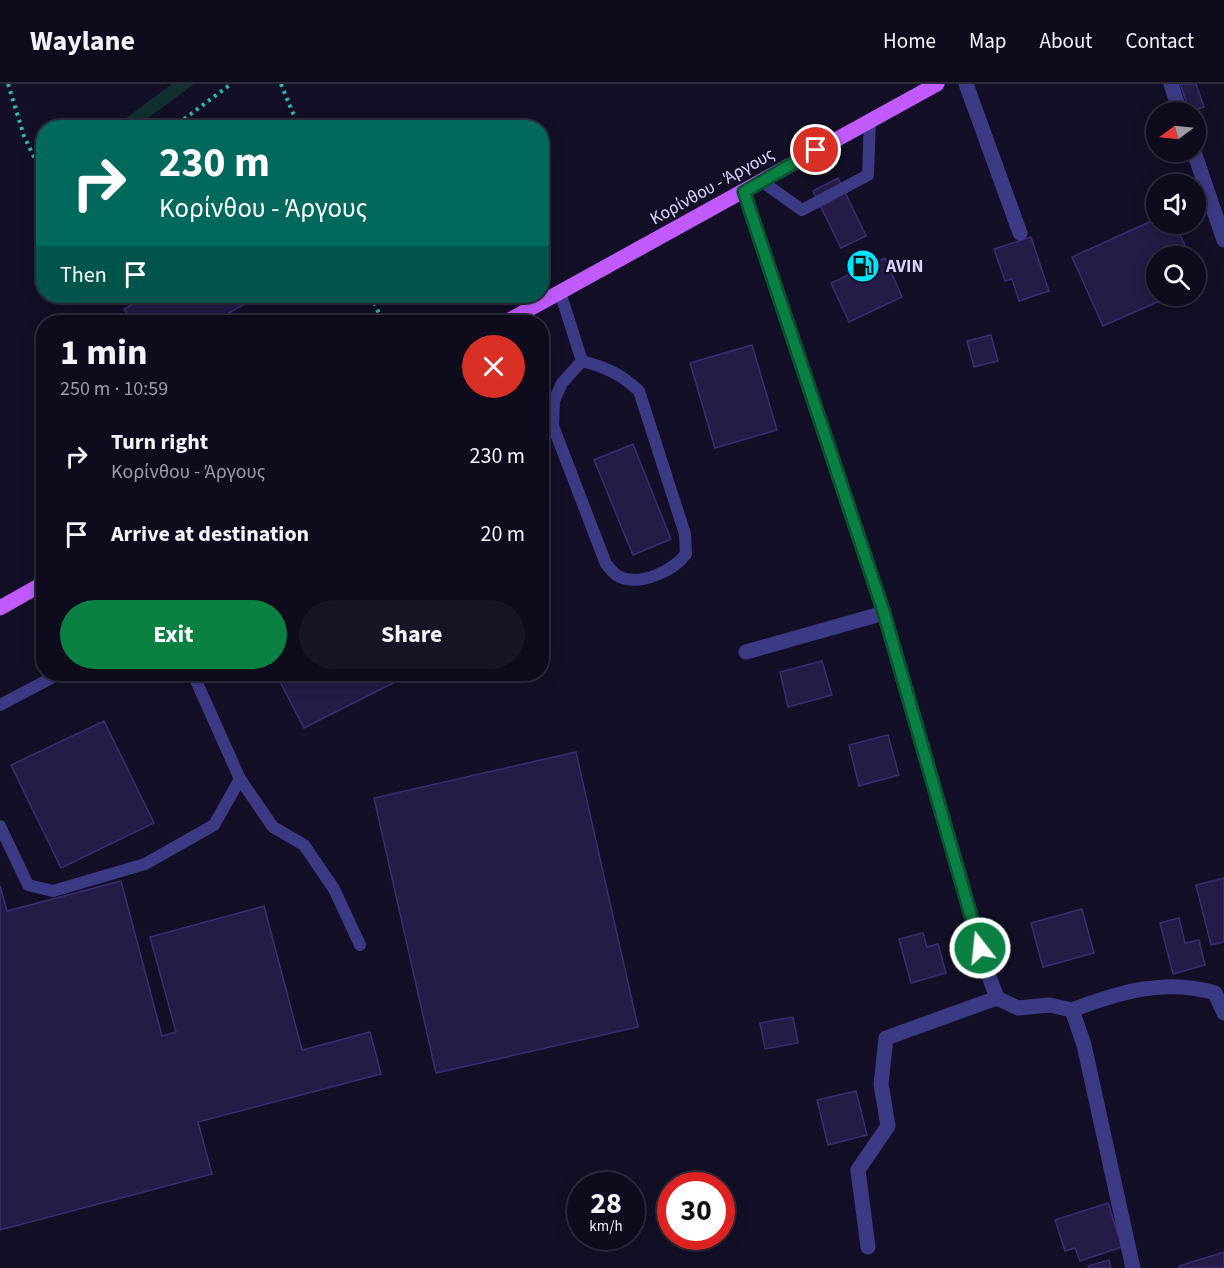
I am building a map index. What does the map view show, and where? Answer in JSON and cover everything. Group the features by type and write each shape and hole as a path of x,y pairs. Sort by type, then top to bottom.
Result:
{"main road":[{"name":"Κορίνθου - Άργους","path":"549,298 937,84"},
{"name":"Κορίνθου - Άργους","path":"519,315 540,303"},
{"path":"0,609 36,589"}],"street":[{"path":"966,84 1020,233"},
{"path":"1171,84 1177,102"},
{"path":"1197,162 1224,240"},
{"path":"744,192 884,613 987,971 997,998 1018,1008 1050,1005 1072,1010 1114,994 1160,987 1193,986 1215,993 1224,1013"},
{"path":"746,652 884,613"},
{"path":"868,1248 858,1170 888,1126 881,1084 886,1038 997,998"},
{"path":"1072,1010 1084,1045 1133,1268"}],"lane":[{"path":"761,181 802,210 868,175 870,120"},
{"path":"560,292 582,361"},
{"path":"582,361 606,367 626,379 639,391 685,534 686,554 676,567 635,581 618,576 606,564 553,426 554,401 562,383 582,361"},
{"path":"0,705 46,681"},
{"path":"196,681 240,779 273,827 304,845 334,889 360,945"},
{"path":"0,826 28,885 53,891 145,864 214,825 240,779"}],"path":[{"path":"8,84 24,136 36,161"},
{"path":"183,120 231,84"},
{"path":"280,84 296,120"}],"green space":[{"path":"172,84 194,84 145,120 123,120"}],"building":[{"path":"1180,84 1196,84 1202,102 1186,102"},
{"path":"838,178 866,236 841,248 813,191"},
{"path":"1146,224 1146,234 1180,234 1185,246 1146,246 1146,306 1148,306 1103,326 1072,257"},
{"path":"1031,237 1049,291 1019,301 1012,279 1005,281 994,249"},
{"path":"885,258 902,297 849,322 831,283"},
{"path":"135,303 246,303 225,315 128,315 124,309"},
{"path":"991,335 998,361 974,367 967,341"},
{"path":"752,345 777,430 715,448 690,363"},
{"path":"633,444 671,539 633,555 594,460"},
{"path":"822,661 832,695 788,707 780,672"},
{"path":"280,681 397,681 304,728"},
{"path":"104,721 154,823 61,868 11,765"},
{"path":"888,735 899,775 859,786 849,745"},
{"path":"576,752 638,1027 436,1073 374,798"},
{"path":"1224,878 1224,942 1211,945 1196,885"},
{"path":"121,881 162,1036 176,1032 150,937 264,906 302,1050 370,1032 381,1074 198,1122 212,1174 0,1230 0,886 7,911"},
{"path":"1082,909 1094,953 1043,967 1031,923"},
{"path":"1179,918 1185,943 1199,940 1205,965 1173,974 1160,923"},
{"path":"923,933 927,947 938,944 946,973 911,983 899,939"},
{"path":"793,1017 798,1043 765,1049 760,1023"},
{"path":"856,1091 867,1135 828,1145 817,1100"},
{"path":"1108,1203 1122,1247 1080,1261 1075,1248 1065,1251 1055,1220"},
{"path":"1224,1252 1224,1268 1179,1268 1179,1266"},
{"path":"1109,1260 1111,1268 1088,1268 1088,1266"}],"place":[{"name":"AVIN","path":"863,266"}],"route":[{"path":"816,150 744,192 884,613 980,948"}]}
